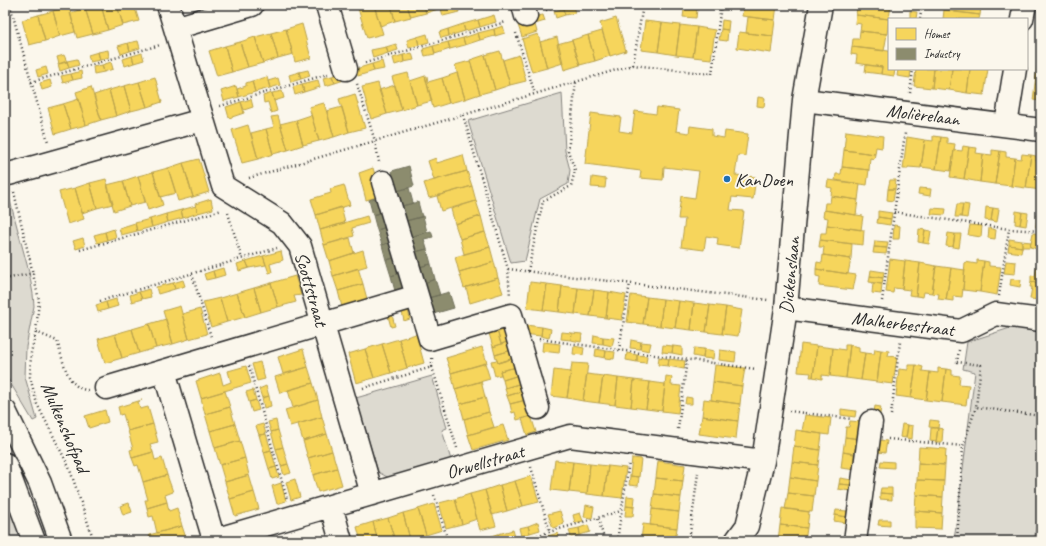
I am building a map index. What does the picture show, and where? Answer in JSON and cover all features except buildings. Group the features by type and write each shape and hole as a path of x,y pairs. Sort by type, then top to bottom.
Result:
{"street":[{"path":"168,5 223,186"},
{"path":"176,34 252,5"},
{"path":"327,5 349,68"},
{"name":"Dickenslaan","path":"736,541 746,526 763,461 787,306 804,100 821,5"},
{"path":"1022,18 1025,5"},
{"path":"1006,125 1015,70"},
{"name":"Molièrelaan","path":"804,100 1041,130"},
{"path":"9,174 201,116"},
{"path":"383,182 430,339 511,315 538,408"},
{"name":"Scottstraat","path":"223,186 282,223 300,246 372,494"},
{"path":"106,388 417,296"},
{"name":"Malherbestraat","path":"787,306 880,321 961,331 996,314"},
{"path":"996,314 1041,320"},
{"name":"Orwellstraat","path":"164,371 214,540 570,436 763,461"},
{"path":"5,411 40,483 61,541"},
{"path":"855,541 881,429"},
{"path":"5,464 34,541"},
{"path":"331,506 341,541"}],"path":[{"path":"10,5 54,161"},
{"path":"634,65 643,5"},
{"path":"223,186 634,65 712,74 721,5"},
{"path":"920,18 922,5"},
{"path":"201,116 349,68 519,17 535,94"},
{"path":"32,82 176,34"},
{"path":"349,68 375,141"},
{"path":"880,321 913,70"},
{"path":"528,271 543,202 571,186 575,170 568,151 576,82"},
{"path":"463,115 508,269 511,315"},
{"name":"Mulkenshofpad","path":"9,174 34,273 39,300 36,332 31,353 30,377 37,404 69,467 94,541"},
{"path":"80,250 227,208 242,259"},
{"path":"894,212 1009,229 1041,231"},
{"path":"996,314 1009,229"},
{"path":"100,301 297,242"},
{"path":"508,269 630,283 787,306"},
{"path":"5,279 34,273"},
{"path":"192,274 216,355"},
{"path":"619,350 630,283"},
{"path":"881,429 903,324"},
{"path":"957,541 963,446 976,407 981,365 957,362 961,331"},
{"path":"36,332 57,341 70,381 77,388 86,391 106,388"},
{"path":"517,336 777,372"},
{"path":"243,347 293,517"},
{"path":"676,450 687,359"},
{"path":"343,394 432,367 462,468"},
{"path":"976,407 1041,416"},
{"path":"771,409 963,446"},
{"path":"617,541 632,444"},
{"path":"525,450 550,532"},
{"path":"689,541 700,453"},
{"path":"429,477 448,541"},
{"path":"518,541 621,511"},
{"path":"598,518 606,541"},
{"path":"1038,541 1041,527"}],"shaded area":[{"path":"562,93 565,151 570,170 568,184 540,199 525,261 511,263 468,121"},
{"path":"5,182 29,272 33,294 34,306 26,347 25,377 37,419 33,421 5,374"},
{"path":"1013,327 1041,330 1041,498 1034,541 954,541 975,372 963,369 967,342"},
{"path":"432,376 447,428 442,430 451,460 389,478 378,472 356,398"},
{"path":"5,476 30,541 5,541"}],"place":[{"name":"KanDoen","path":"727,179"}]}
